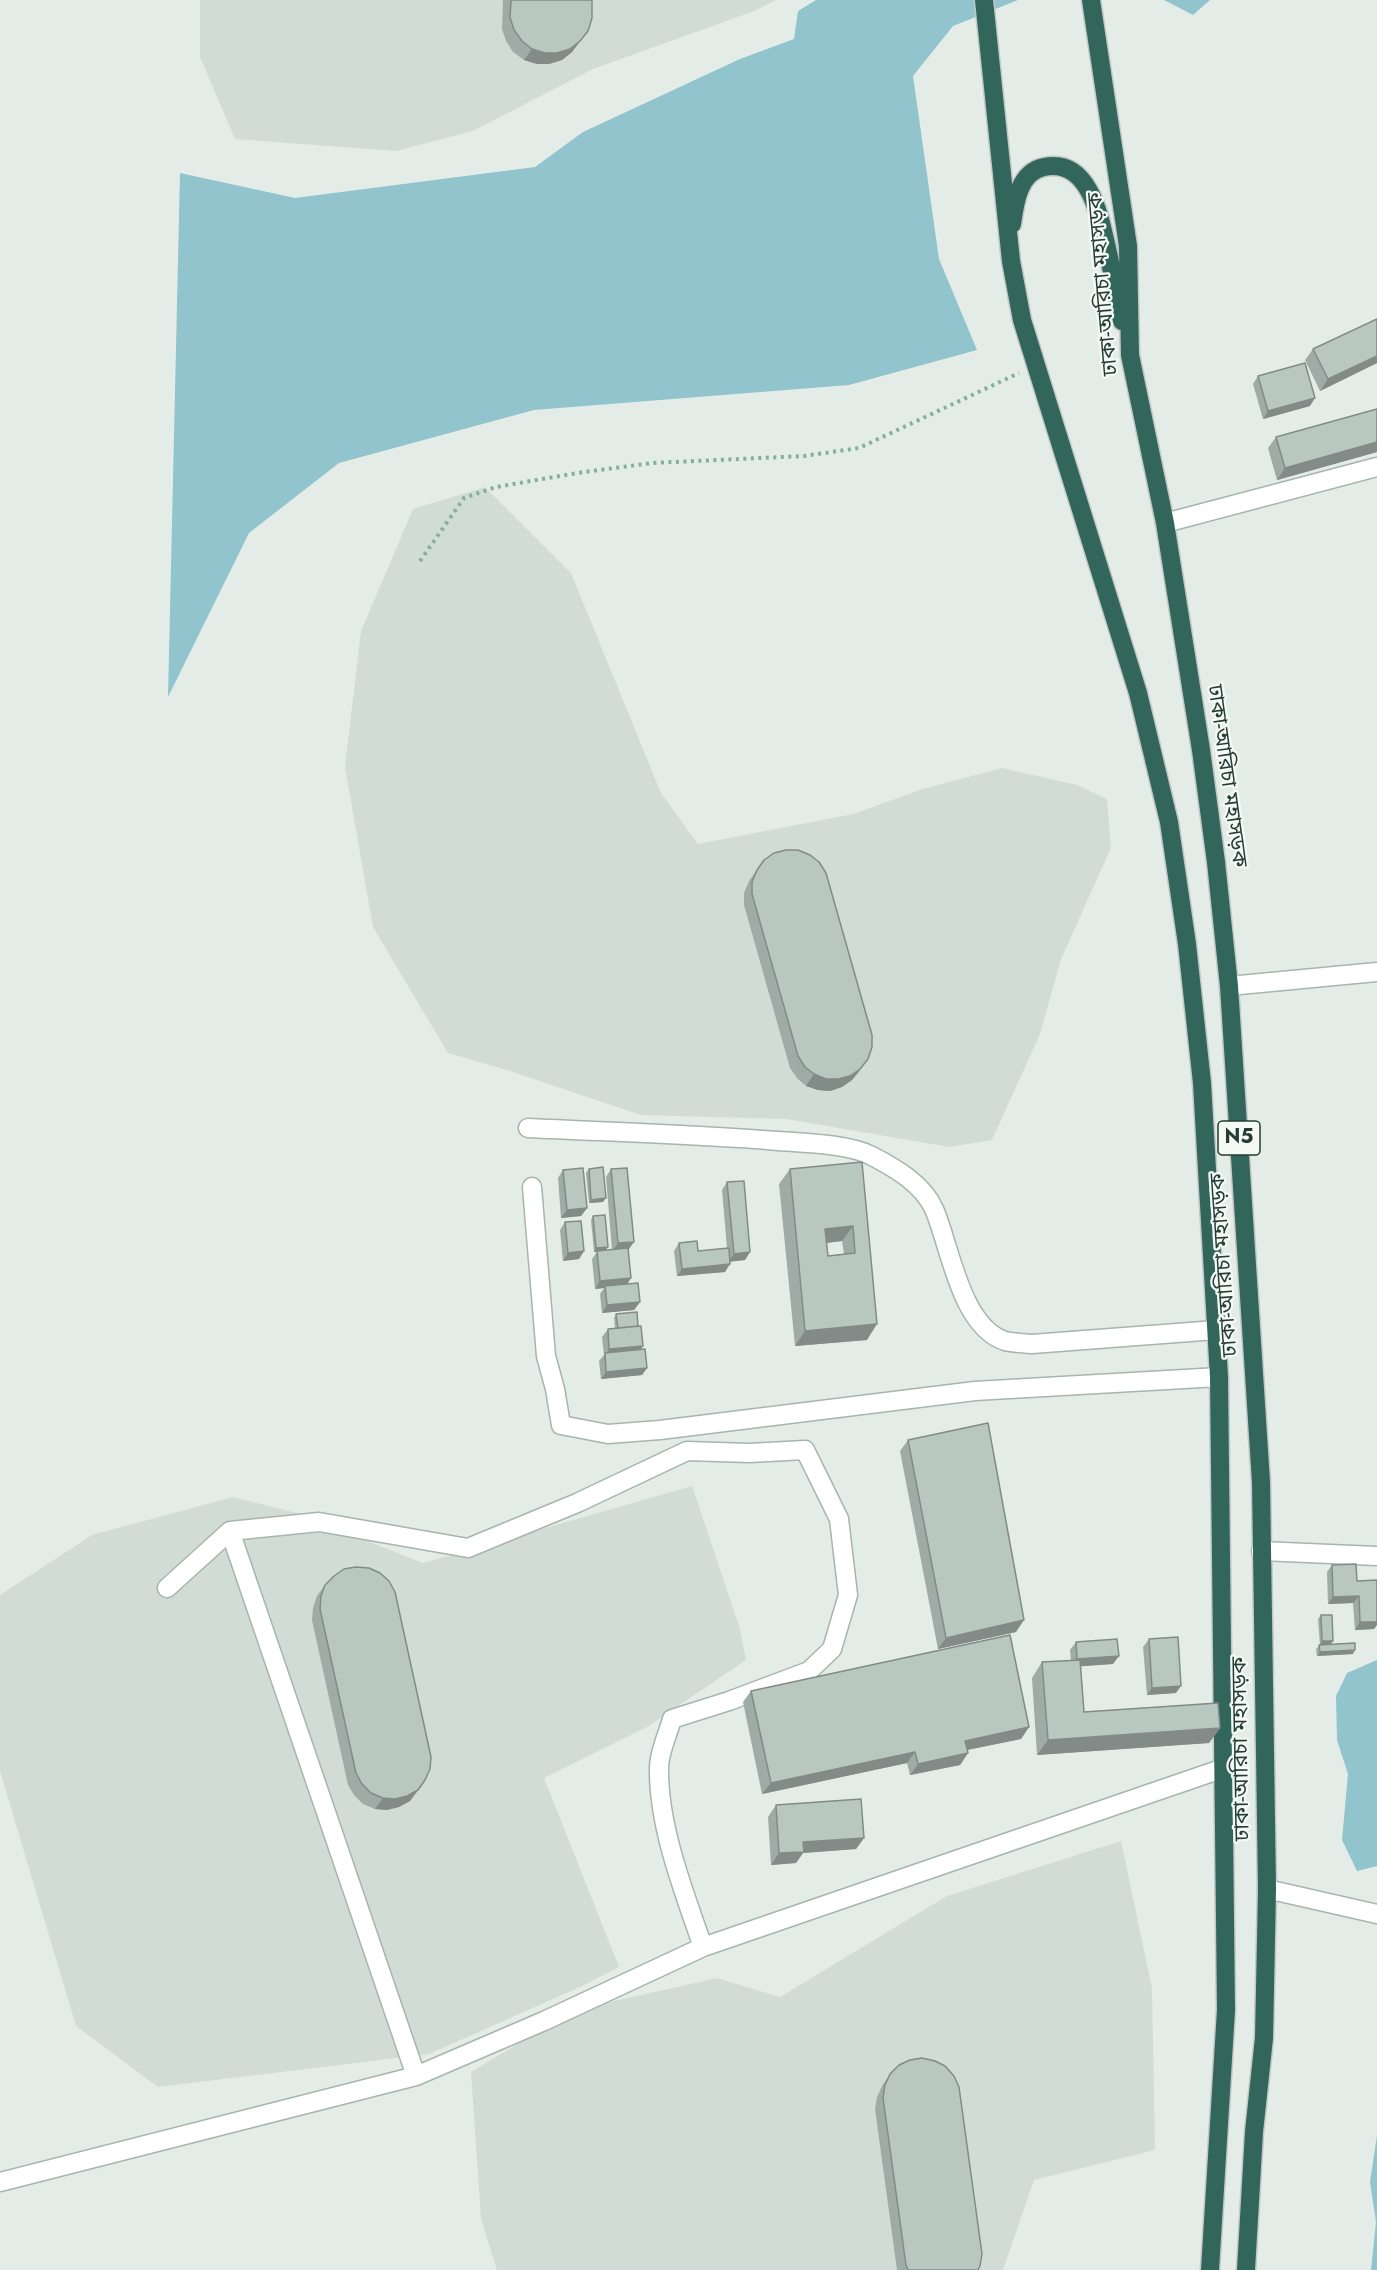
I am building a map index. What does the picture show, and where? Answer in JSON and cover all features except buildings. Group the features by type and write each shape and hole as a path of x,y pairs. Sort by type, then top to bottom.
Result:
{"highway":[{"name":"ঢাকা-আরিচা মহাসড়ক","path":"984,0 1011,261 1022,320 1138,693 1169,822 1187,944 1202,1083 1219,1377 1226,2010 1210,2270"},
{"name":"ঢাকা-আরিচা মহাসড়ক","path":"1092,8 1128,246 1130,355 1165,523 1201,750 1229,986 1260,1470 1267,1889 1264,2038 1254,2133 1246,2270"},
{"path":"1011,261 1011,230 1015,205 1027,176 1037,168 1052,166 1066,168 1076,174 1084,182 1097,207 1130,355"}],"street":[{"path":"1165,523 1377,467"},
{"path":"1229,986 1377,972"},
{"path":"528,1128 748,1138 828,1145 870,1155 914,1182 933,1207 949,1259 970,1309 986,1328 1004,1341 1032,1344 1216,1330"},
{"path":"532,1187 546,1356 561,1425 608,1434 660,1430 975,1391 1219,1377"},
{"path":"167,1588 230,1531 319,1522 468,1548 577,1503 687,1451 749,1453 805,1450 839,1519 848,1595 832,1649 809,1671 729,1701 672,1719 659,1766 665,1824 680,1881 703,1947"},
{"path":"230,1531 416,2076"},
{"path":"1261,1551 1377,1556"},
{"path":"0,2182 416,2076 703,1947 1224,1768"},
{"path":"1267,1889 1377,1914"}],"path":[{"path":"420,561 464,498 496,487 577,472 652,463 804,456 859,448 1010,376 1037,367"}],"shaded area":[{"path":"200,0 776,0 757,10 593,69 473,131 396,151 235,139 200,57"},
{"path":"485,487 571,573 661,793 698,844 853,814 923,789 1002,768 1077,785 1107,799 1111,848 1061,959 1040,1034 992,1140 949,1147 786,1119 641,1115 507,1070 448,1053 373,927 345,767 361,631 413,509"},
{"path":"692,1486 740,1629 746,1660 647,1727 544,1778 619,1967 582,1986 429,2054 158,2087 76,2026 0,1771 0,1595 92,1535 233,1497 297,1513 423,1563"},
{"path":"1121,1841 1152,1988 1155,2150 1034,2180 1003,2270 497,2270 481,2219 471,2072 574,2010 717,1978 780,1997 947,1896"}],"water":[{"path":"816,0 1018,0 953,26 913,76 939,259 977,350 849,385 534,410 339,463 249,533 168,697 180,173 295,198 535,167 583,132 740,59 794,39 798,11"},
{"path":"1164,0 1210,0 1193,15"},
{"path":"1377,1660 1377,1866 1357,1871 1342,1840 1348,1774 1337,1740 1336,1696 1347,1673"},
{"path":"1377,2135 1377,2270 1371,2270 1376,2222 1370,2182"}]}
